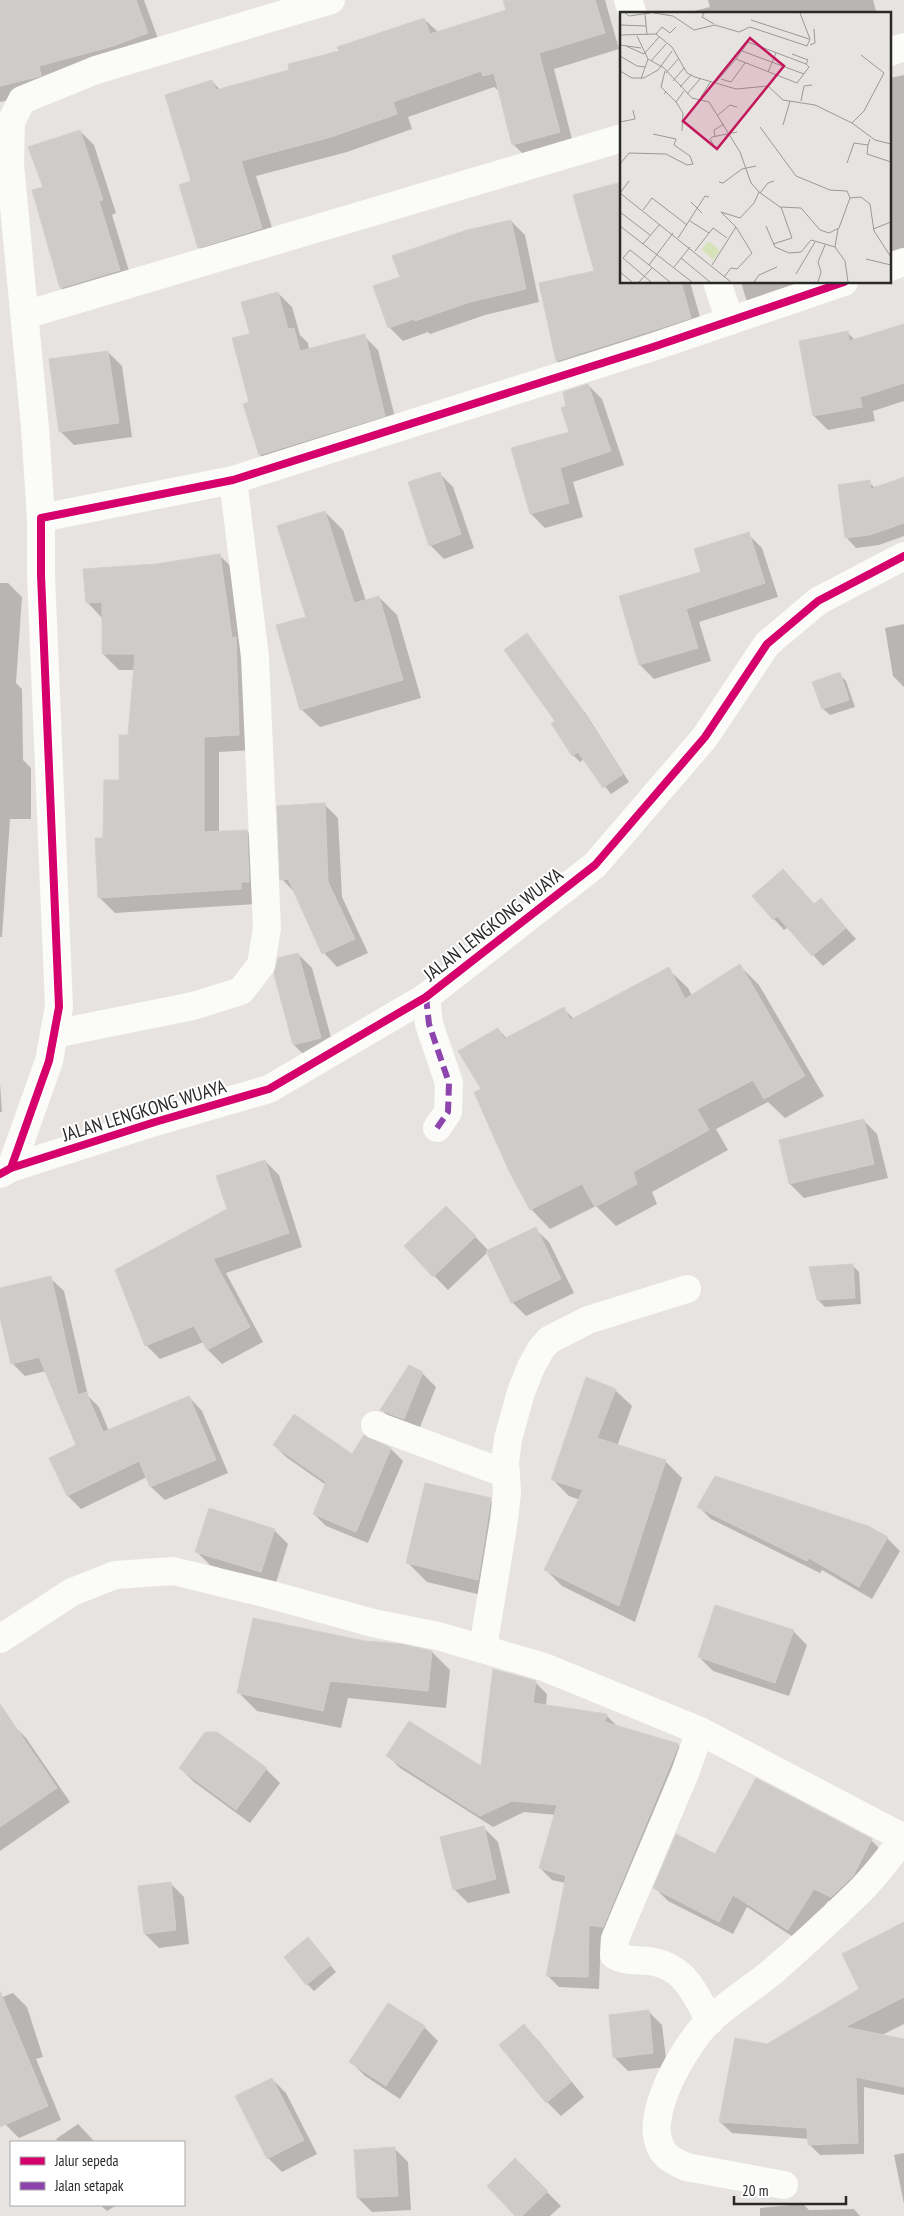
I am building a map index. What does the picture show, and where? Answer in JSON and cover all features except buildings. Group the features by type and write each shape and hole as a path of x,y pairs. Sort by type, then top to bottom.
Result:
{"street":[{"path":"6,1171 49,1061 59,1007 41,575 41,518 25,315 10,164 11,122 22,100 96,70 331,0"},
{"path":"25,315 620,139"},
{"path":"892,266 904,262"},
{"path":"718,284 730,321"},
{"path":"41,518 233,480 653,348 838,284"},
{"path":"54,1034 193,1006 241,991 261,965 267,928 255,657 233,480"},
{"name":"JALAN LENGKONG WUAYA","path":"6,1171 155,1122 269,1090 426,997 595,865 704,737 767,644 818,601 904,556"},
{"path":"426,997 429,1024 449,1084 448,1112 437,1128"},
{"path":"482,1648 504,1520 507,1492 505,1462 508,1439 521,1392 540,1349 549,1340 588,1320 687,1289"},
{"path":"375,1424 506,1474"},
{"path":"0,1639 72,1592 116,1575 173,1571 268,1594 373,1623 482,1648 544,1667 700,1731 904,1838 859,1892 772,1971 710,2020 689,2044 672,2077 658,2115 660,2147 672,2161 686,2167 784,2185"},
{"path":"700,1731 675,1798 616,1939 613,1952 614,1955 622,1959 656,1962 674,1969 685,1977 710,2020"}],"marked path":[{"path":"426,997 429,1024 449,1083 448,1112 437,1128"}],"cycle path":[{"path":"11,1168 49,1061 59,1007 41,575 41,518 233,480 653,347 838,284"},
{"path":"0,1174 11,1168 155,1122 269,1089 426,997 595,865 705,737 767,644 818,601 904,556"}]}
